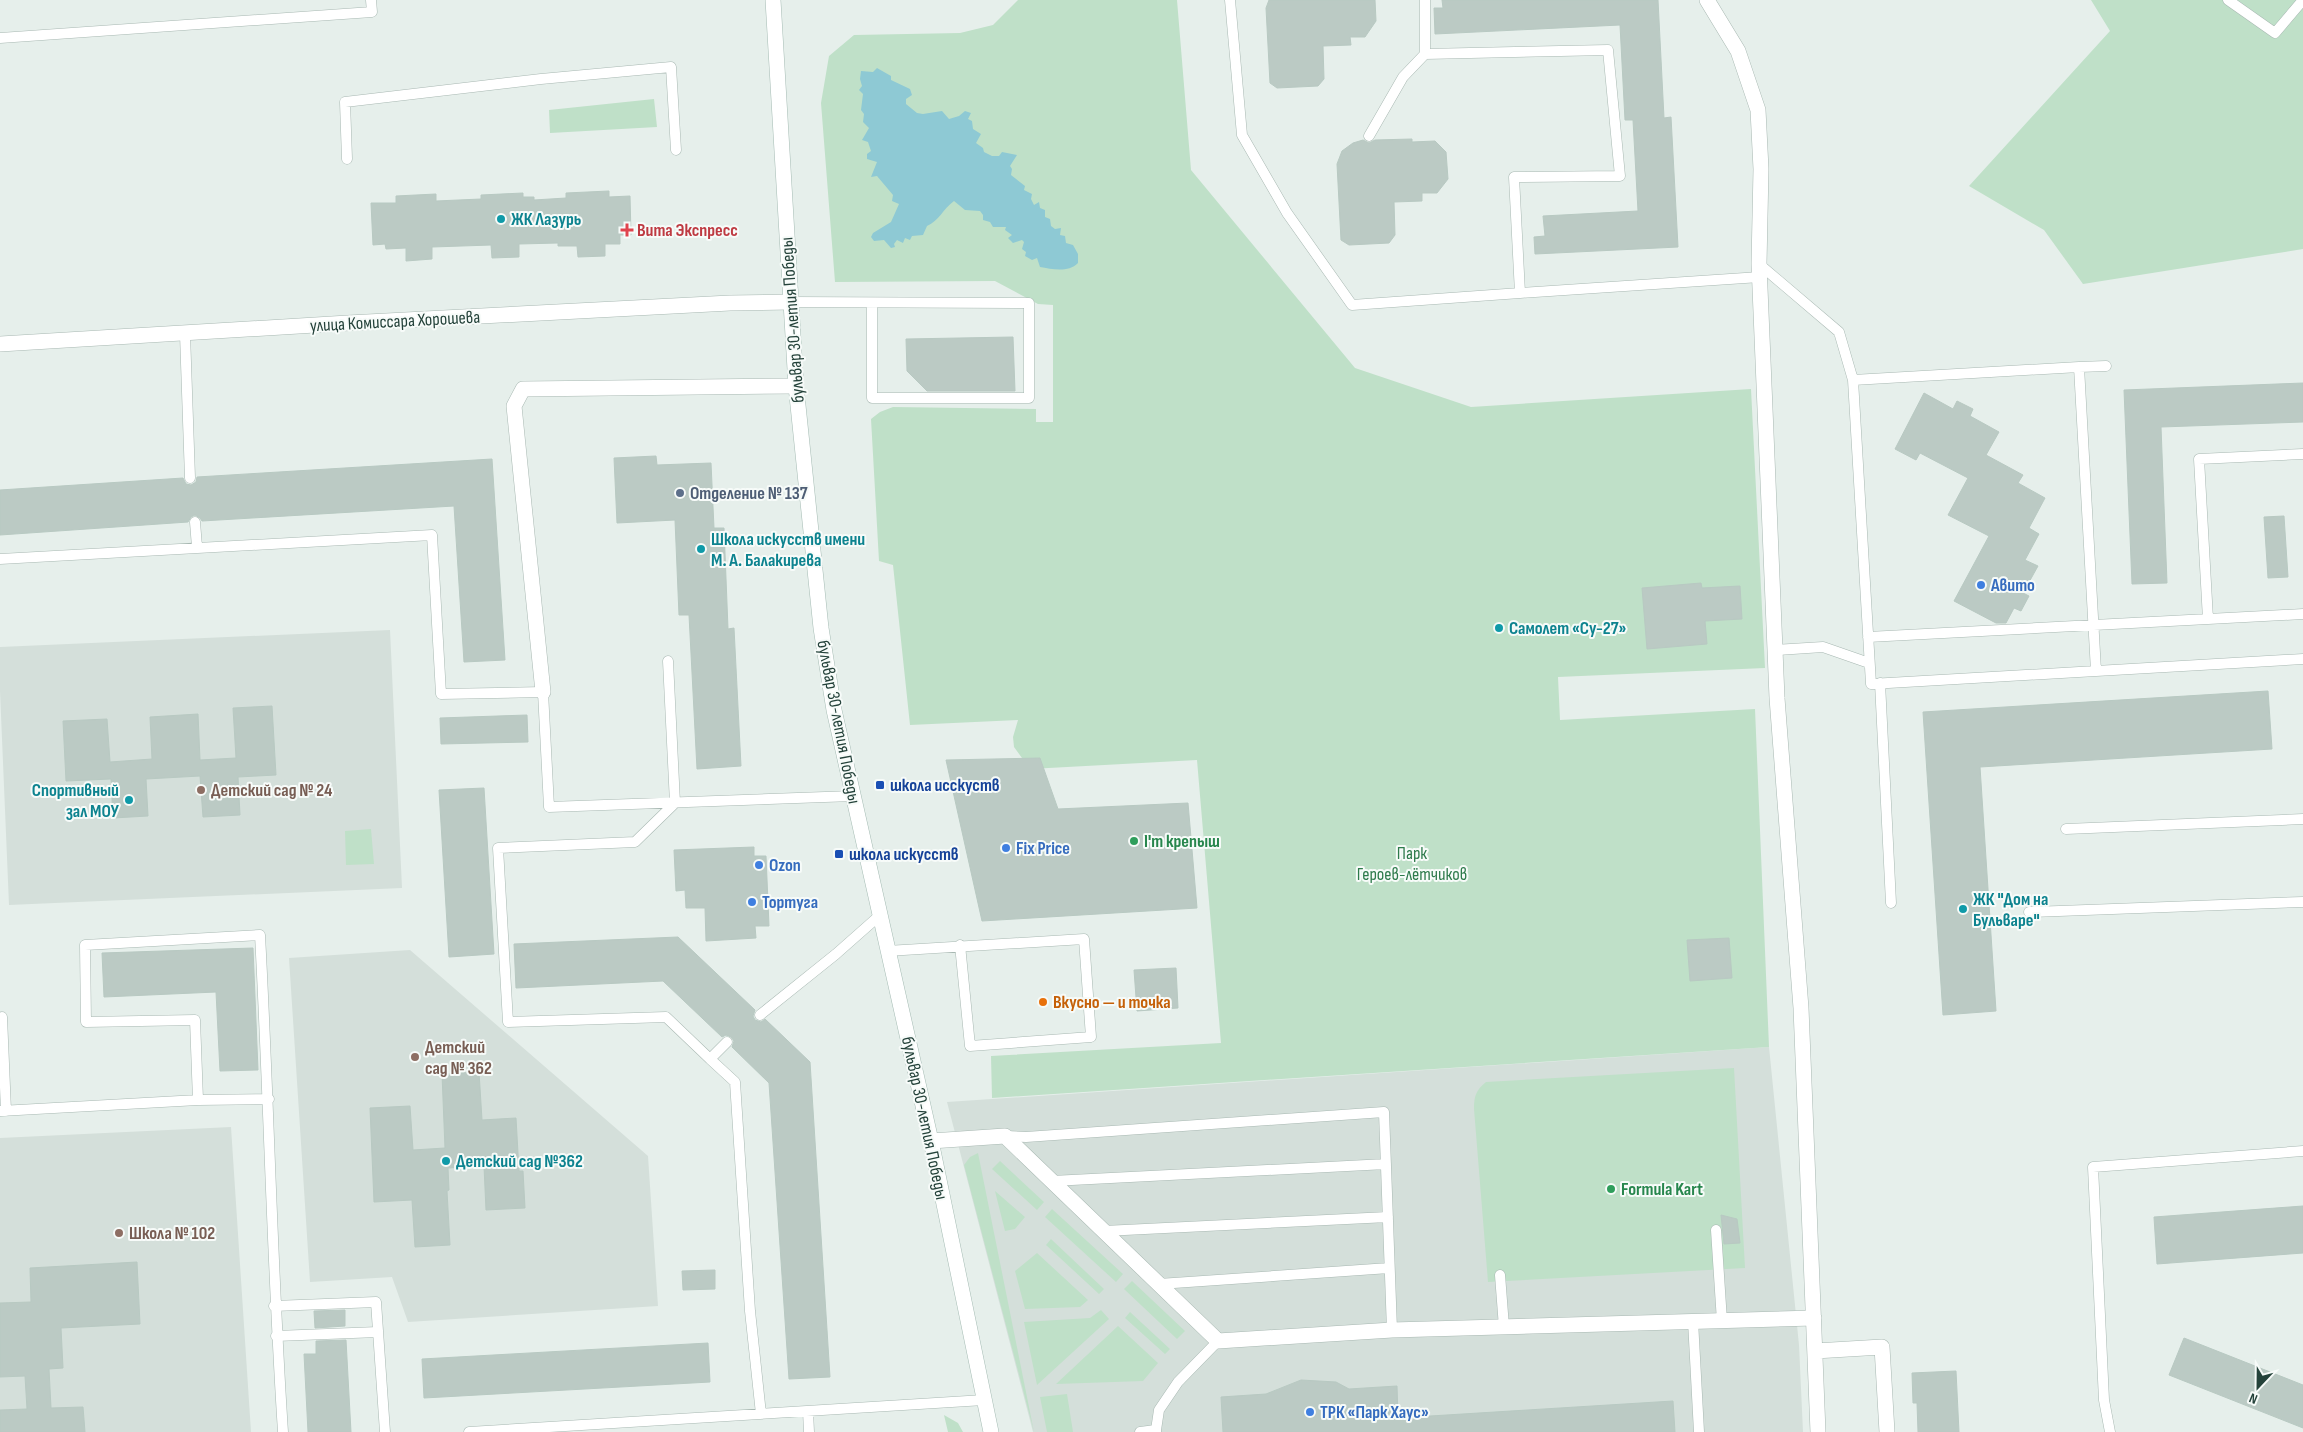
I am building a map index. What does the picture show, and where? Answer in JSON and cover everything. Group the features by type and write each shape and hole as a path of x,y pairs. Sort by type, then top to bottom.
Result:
{"street":[{"name":"бульвар 30-летия Победы","path":"773,0 796,386 821,628 834,710 887,952 931,1140 991,1432"},
{"path":"1707,0 1738,51 1758,110 1761,169 1759,271 1777,698 1801,1008 1818,1432"},
{"name":"улица Комиссара Хорошева","path":"0,344 388,320 790,302"},
{"path":"543,692 514,406 523,389 796,386"},
{"path":"931,1140 1005,1136 1218,1341 1392,1330 1814,1318"},
{"path":"1815,1351 1882,1347 1888,1432"}],"lane":[{"path":"0,38 372,12 371,0"},
{"path":"1230,0 1242,135 1287,213 1352,305 1520,293 1759,271 1840,332 1853,380 1871,684 2303,659"},
{"path":"1425,0 1426,54"},
{"path":"2228,0 2275,33 2303,0"},
{"path":"1369,136 1403,77 1426,54 1608,50 1620,176 1514,177 1520,293"},
{"path":"347,159 345,102 541,79 671,67 676,150"},
{"path":"790,302 1029,303 1029,398 872,398 872,303"},
{"path":"185,334 190,478"},
{"path":"1853,380 2106,366"},
{"path":"2079,367 2096,671"},
{"path":"2208,619 2199,459 2303,454"},
{"path":"196,522 197,548"},
{"path":"0,559 432,535 441,694 543,692 549,807 853,796"},
{"path":"1868,637 2303,614"},
{"path":"1776,650 1823,647 1869,663"},
{"path":"668,661 675,803 635,842 498,848 508,1022 666,1017 735,1082 750,1311 761,1414"},
{"path":"1880,683 1891,903"},
{"path":"2066,829 2303,818"},
{"path":"2029,912 2303,902"},
{"path":"760,1014 836,954 879,916"},
{"path":"198,1100 195,1020 86,1022 85,945 260,935 269,1099 274,1306 283,1432"},
{"path":"887,952 960,946 1084,939 1091,1037 970,1046 960,946"},
{"path":"2,1017 3,1111 198,1100 269,1099"},
{"path":"710,1059 727,1042"},
{"path":"1005,1136 1026,1137 1384,1112 1392,1330"},
{"path":"2110,1432 2104,1400 2093,1167 2303,1151"},
{"path":"1052,1181 1386,1164"},
{"path":"1104,1231 1388,1217"},
{"path":"1716,1230 1722,1321"},
{"path":"1159,1284 1390,1268"},
{"path":"1500,1275 1504,1327"},
{"path":"274,1306 376,1302 384,1432"},
{"path":"1693,1321 1699,1432"},
{"path":"276,1336 378,1332"},
{"path":"1140,1432 1156,1431 1159,1410 1178,1382 1218,1341"},
{"path":"468,1432 560,1429 984,1400"},
{"path":"808,1411 809,1432"}],"shaded area":[{"name":"Детский сад № 24","path":"390,630 402,888 9,905 0,691 0,647"},
{"name":"Детский сад № 362","path":"410,950 648,1156 658,1306 408,1322 392,1277 310,1282 289,958"},
{"path":"1769,1047 1799,1345 1803,1432 1033,1432 947,1102"},
{"name":"Школа № 102","path":"231,1127 251,1432 0,1432 0,1138"}],"green space":[{"name":"Парк Героев-лётчиков","path":"1018,0 1177,0 1191,170 1355,368 1471,407 1751,389 1765,668 1558,677 1560,720 1755,709 1769,1047 992,1098 991,1056 1221,1043 1197,760 1030,769 1014,747 1013,737 1018,720 910,725 893,565 879,561 871,419 880,412 893,407 1036,409 1036,422 1053,422 1053,305 1038,304 995,281 835,282 821,103 829,56 854,35 960,33 993,25"},
{"path":"2091,0 2303,0 2303,249 2083,284 2044,230 1969,186 2110,31"},
{"path":"654,99 657,127 550,133 549,110"},
{"path":"371,829 374,864 346,865 345,831"},
{"name":"Formula Kart","path":"1734,1068 1745,1268 1488,1282 1474,1109 1476,1094 1486,1082"},
{"path":"978,1153 1034,1432 964,1165 970,1157"},
{"path":"1000,1161 1044,1202 1037,1210 992,1169"},
{"path":"995,1191 1025,1217 1015,1229 1005,1231"},
{"path":"1052,1209 1123,1274 1116,1282 1045,1217"},
{"path":"1051,1239 1104,1289 1099,1294 1046,1245"},
{"path":"1037,1253 1088,1300 1080,1307 1025,1309 1015,1271"},
{"path":"1132,1281 1185,1331 1177,1339 1124,1289"},
{"path":"1101,1310 1109,1319 1037,1385 1024,1322 1090,1318"},
{"path":"1130,1312 1170,1349 1165,1354 1125,1318"},
{"path":"1118,1326 1158,1363 1143,1381 1056,1384"},
{"path":"1067,1394 1073,1432 1047,1432 1040,1397"},
{"path":"944,1415 958,1423 963,1432 948,1432"}],"water":[{"path":"877,68 891,76 891,80 910,89 912,95 906,99 906,104 917,113 942,111 949,119 959,116 965,111 971,113 968,119 972,121 973,129 981,134 976,143 983,148 984,152 992,156 999,156 1002,152 1017,155 1010,166 1012,169 1011,175 1025,186 1024,190 1032,194 1031,199 1034,205 1039,202 1040,208 1045,210 1045,217 1050,219 1051,226 1055,229 1061,228 1060,235 1065,236 1066,243 1073,245 1078,254 1078,263 1065,269 1040,267 1037,258 1032,260 1025,256 1026,252 1022,249 1024,242 1022,240 1013,243 1008,238 1012,235 1005,230 1006,227 993,227 990,222 983,220 983,215 980,211 965,210 954,201 935,221 927,226 923,235 912,236 910,240 905,238 903,243 897,240 894,244 895,247 891,248 884,240 874,241 871,237 873,233 891,222 899,204 892,201 893,195 877,176 871,177 877,162 867,159 867,154 871,151 868,142 862,140 869,128 863,122 864,114 861,110 863,94 859,90 862,86 860,79 861,71 873,72"}],"building":[{"path":"1269,0 1375,0 1376,21 1365,37 1350,37 1351,45 1323,46 1324,79 1318,86 1277,88 1270,83 1266,8"},
{"path":"1442,0 1658,0 1664,118 1671,117 1678,247 1535,254 1534,237 1545,236 1543,216 1638,211 1633,120 1625,120 1620,25 1435,34 1434,8 1443,8"},
{"path":"1412,139 1412,142 1435,141 1446,152 1448,179 1437,193 1422,193 1422,201 1394,202 1395,235 1389,243 1349,245 1341,240 1337,164 1342,151 1353,143 1363,140 1369,143 1375,140"},
{"name":"ЖК Лазурь","path":"609,191 609,197 630,196 631,235 620,235 620,244 605,244 605,256 578,257 577,246 558,246 558,243 519,244 519,257 492,258 491,245 432,247 432,259 406,261 406,248 386,249 385,244 373,245 371,203 396,203 396,196 436,194 436,201 481,199 481,195 523,193 523,197 534,197 534,200 566,198 566,193"},
{"path":"1013,337 1015,391 927,391 907,371 906,339"},
{"path":"2303,383 2303,422 2161,427 2167,583 2132,584 2124,390"},
{"path":"1924,393 1953,409 1957,401 1973,409 1970,416 1999,432 1986,455 2023,475 2018,483 2045,498 2029,528 2039,534 2025,560 2038,566 2023,593 2029,596 2021,611 2014,608 2006,623 1996,623 1954,601 1989,536 1948,515 1968,478 1920,453 1916,460 1895,449"},
{"name":"Школа искусств имени М. А. Балакирева","path":"656,456 657,465 711,463 714,528 724,528 728,629 734,628 741,766 697,769 689,615 679,615 675,520 617,523 614,458"},
{"path":"492,459 505,660 464,662 454,506 202,521 195,515 188,522 0,535 0,490 183,478 186,484 191,485 196,482 197,477"},
{"path":"2284,516 2288,577 2268,578 2264,517"},
{"path":"1701,583 1702,588 1740,586 1742,619 1705,621 1707,644 1647,649 1642,588"},
{"path":"2268,691 2272,749 1980,767 1996,1011 1943,1015 1923,712"},
{"path":"272,706 276,775 238,777 240,815 203,817 200,776 146,779 148,816 113,818 111,779 66,781 63,721 107,719 110,762 152,759 150,717 198,714 200,760 236,758 233,708"},
{"path":"527,715 528,742 441,744 440,718"},
{"path":"1040,758 1058,809 1188,803 1197,908 982,921 946,760"},
{"path":"484,788 494,954 449,957 439,790"},
{"path":"754,847 754,856 766,856 769,926 755,926 756,938 706,941 705,908 686,908 685,890 676,891 674,850"},
{"path":"678,937 755,1010 753,1016 755,1020 761,1022 765,1019 810,1062 830,1377 789,1379 769,1083 732,1047 734,1041 731,1037 726,1035 722,1037 663,981 516,988 514,944"},
{"path":"1729,938 1732,978 1690,981 1687,940"},
{"path":"253,948 258,1070 220,1071 216,992 104,997 102,953"},
{"path":"1176,968 1178,1008 1137,1011 1134,970"},
{"name":"Детский сад №362","path":"479,1072 482,1120 516,1118 519,1171 523,1171 525,1208 486,1210 484,1166 448,1168 449,1190 447,1191 450,1245 415,1247 412,1200 374,1202 370,1108 410,1106 413,1150 445,1148 442,1074"},
{"path":"2303,1206 2303,1253 2157,1264 2154,1217"},
{"path":"1721,1215 1737,1219 1740,1243 1724,1244"},
{"path":"137,1262 140,1324 61,1328 63,1368 49,1369 51,1408 83,1407 85,1432 0,1432 0,1410 27,1409 25,1376 0,1377 0,1303 31,1302 30,1268"},
{"path":"715,1270 715,1289 683,1290 682,1271"},
{"path":"345,1310 345,1326 315,1328 314,1311"},
{"path":"2184,1338 2303,1385 2303,1428 2169,1375"},
{"path":"346,1340 351,1432 308,1432 304,1354 316,1354 316,1341"},
{"path":"708,1343 710,1382 424,1398 422,1359"},
{"path":"1956,1371 1959,1432 1918,1432 1917,1403 1913,1403 1912,1373"},
{"name":"ТРК «Парк Хаус»","path":"1301,1380 1336,1382 1349,1389 1397,1386 1398,1418 1673,1401 1675,1432 1223,1432 1221,1397 1266,1394"}],"place":[{"name":"ЖК Лазурь","path":"501,219"},
{"name":"Вита Экспресс","path":"627,230"},
{"name":"Отделение № 137","path":"680,493"},
{"name":"Школа искусств имени М. А. Балакирева","path":"701,549"},
{"name":"Авито","path":"1981,585"},
{"name":"Самолет «Су-27»","path":"1499,628"},
{"name":"школа исскуств","path":"880,785"},
{"name":"Детский сад № 24","path":"201,790"},
{"name":"Спортивный зал МОУ","path":"129,800"},
{"name":"I'm крепыш","path":"1134,841"},
{"name":"Fix Price","path":"1006,848"},
{"name":"школа искусств","path":"839,854"},
{"name":"Ozon","path":"759,865"},
{"name":"Тортуга","path":"752,902"},
{"name":"ЖК \"Дом на Бульваре\"","path":"1963,909"},
{"name":"Вкусно — и точка","path":"1043,1002"},
{"name":"Детский сад № 362","path":"415,1057"},
{"name":"Детский сад №362","path":"446,1161"},
{"name":"Formula Kart","path":"1611,1189"},
{"name":"Школа № 102","path":"119,1233"},
{"name":"ТРК «Парк Хаус»","path":"1310,1412"}]}
